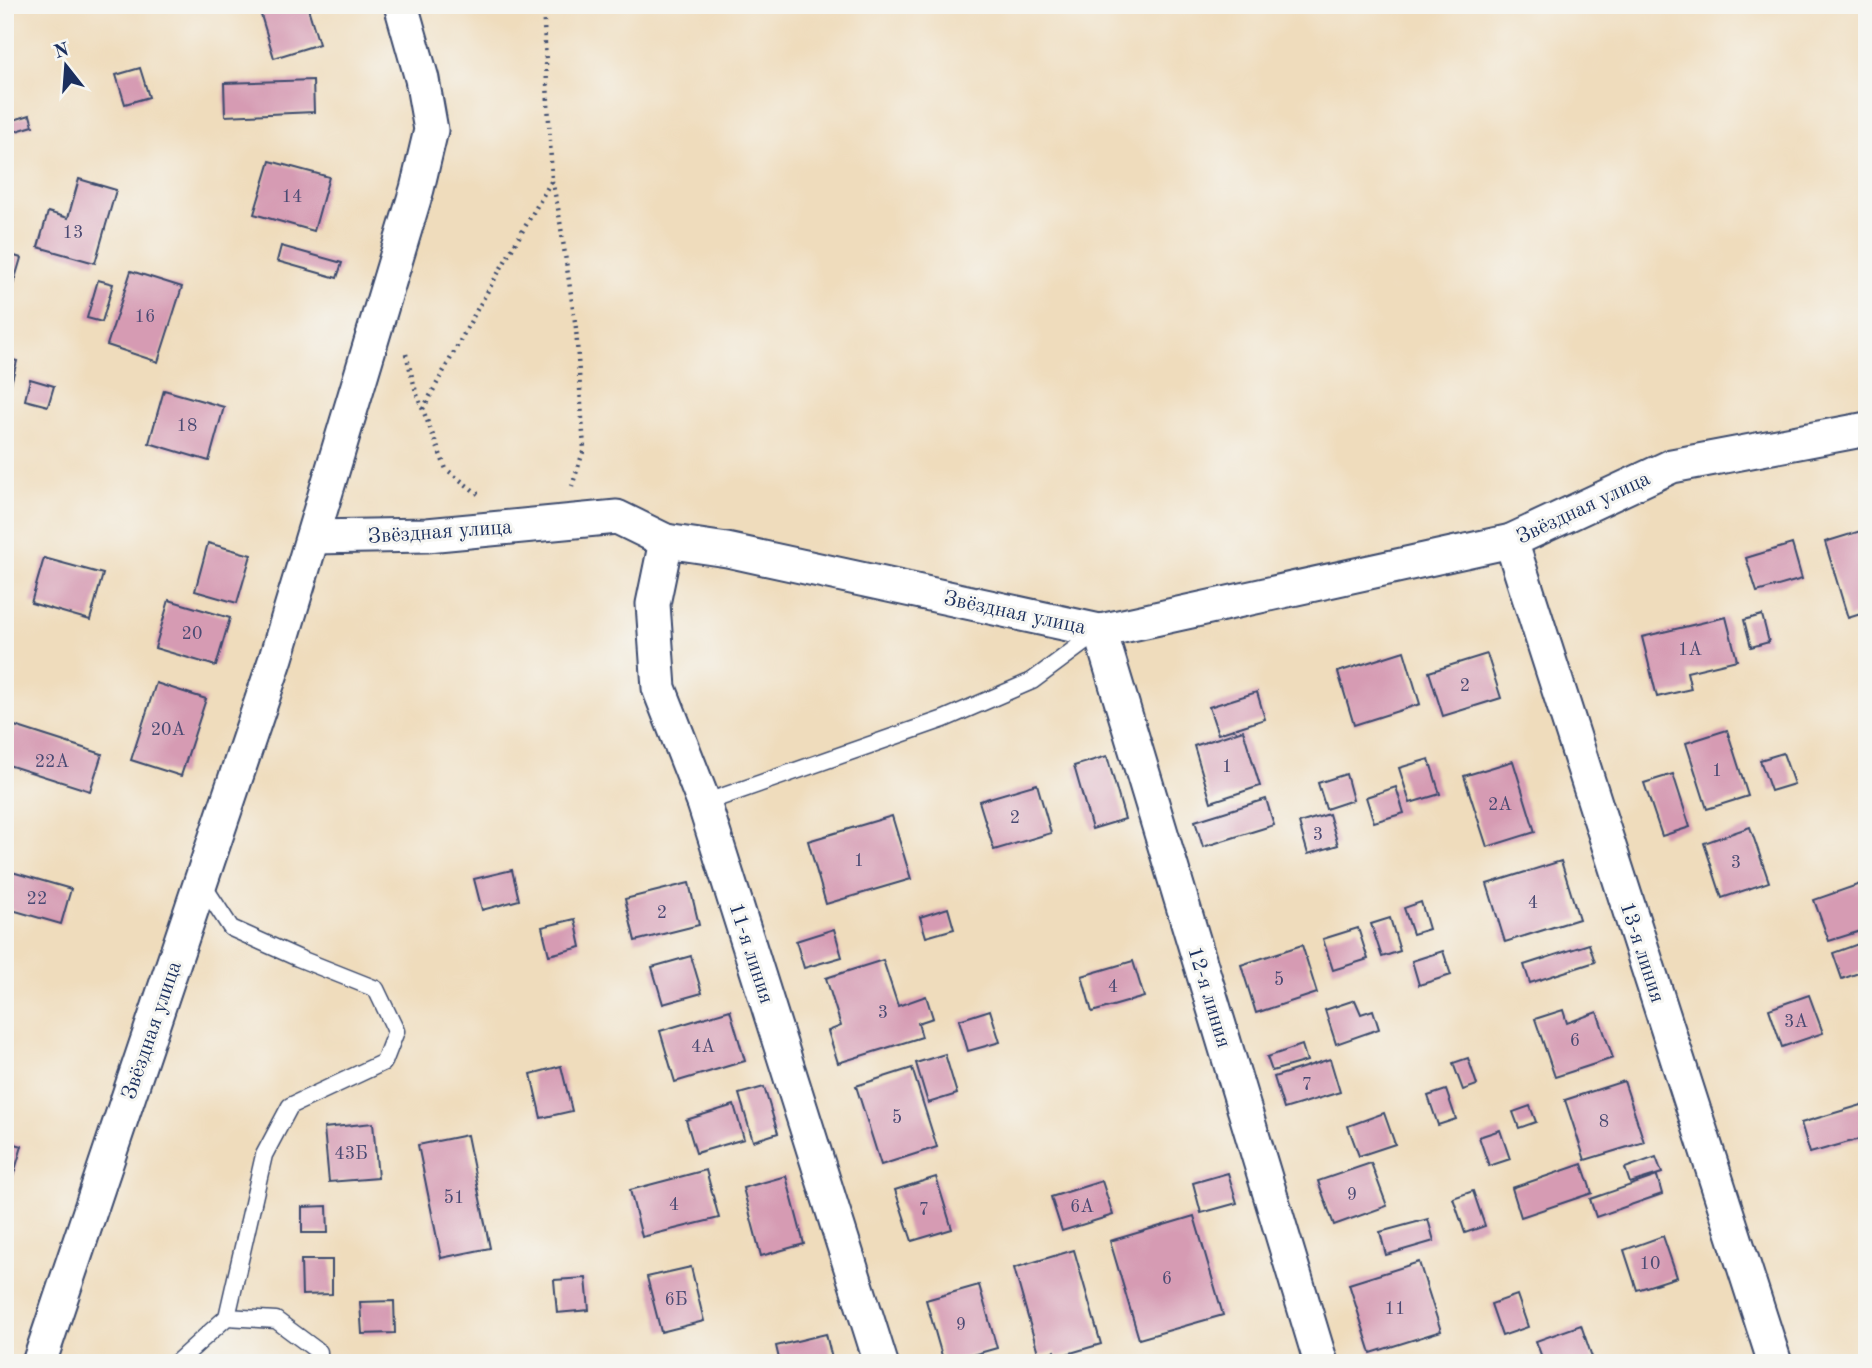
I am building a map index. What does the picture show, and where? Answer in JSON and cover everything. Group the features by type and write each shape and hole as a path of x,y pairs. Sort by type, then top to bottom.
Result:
{"street":[{"name":"Звёздная улица","path":"39,1363 275,659 417,189 431,130 422,79 401,5"},
{"name":"Звёздная улица","path":"313,537 426,535 617,517 666,541 727,550 1100,631 1511,541 1672,466 1867,429"},
{"name":"11-я линия","path":"666,541 653,604 659,688 704,803 881,1363"},
{"name":"13-я линия","path":"1511,541 1775,1363"},
{"name":"12-я линия","path":"1100,631 1321,1363"}],"lane":[{"path":"704,803 944,719 1032,681 1100,631"},
{"path":"176,1363 227,1317 264,1155 290,1106 384,1062 396,1031 376,989 231,928 201,881"},
{"path":"227,1317 276,1320 319,1352 319,1363"}],"path":[{"path":"543,5 552,180 576,328 584,449 569,493 578,520"},
{"path":"423,409 552,180"},
{"path":"404,343 416,392 446,469 521,526"}],"building":[{"path":"258,5 307,5 319,44 274,58"},
{"path":"140,68 149,97 125,104 116,75"},
{"path":"313,80 314,112 225,116 224,83"},
{"path":"30,115 33,126 10,133 7,122"},
{"path":"270,161 329,177 314,231 254,214"},
{"path":"79,179 116,190 95,263 38,247 48,212 68,218"},
{"path":"281,246 342,263 337,278 277,261"},
{"path":"5,253 21,258 6,309 5,309"},
{"path":"131,271 182,287 158,362 107,345"},
{"path":"98,280 113,284 102,322 87,318"},
{"path":"5,358 17,361 8,395 5,394"},
{"path":"30,379 54,386 48,406 25,400"},
{"path":"164,390 224,407 209,461 149,443"},
{"path":"1867,529 1867,612 1848,618 1825,542"},
{"path":"208,543 251,555 237,603 195,591"},
{"path":"1792,544 1802,579 1757,592 1746,558"},
{"path":"44,558 103,574 90,620 31,603"},
{"path":"169,600 230,618 216,666 155,648"},
{"path":"1762,615 1769,642 1751,647 1744,620"},
{"path":"1726,617 1737,660 1687,672 1691,689 1657,697 1642,637"},
{"path":"1404,651 1420,704 1354,725 1338,672"},
{"path":"1487,654 1501,698 1443,716 1429,672"},
{"path":"156,683 206,699 181,776 131,760"},
{"path":"1257,692 1265,719 1218,734 1209,707"},
{"path":"15,726 102,754 90,791 5,764"},
{"path":"1243,730 1260,786 1211,802 1194,746"},
{"path":"1727,730 1748,796 1707,809 1686,743"},
{"path":"1783,753 1794,784 1771,791 1760,760"},
{"path":"1107,756 1125,819 1092,829 1074,766"},
{"path":"1429,759 1440,794 1410,803 1399,768"},
{"path":"1513,761 1535,832 1487,847 1464,776"},
{"path":"1346,774 1353,800 1326,809 1318,783"},
{"path":"1673,774 1690,827 1662,836 1644,783"},
{"path":"1037,784 1051,833 994,850 979,801"},
{"path":"1396,787 1404,813 1374,822 1366,797"},
{"path":"1266,799 1274,825 1203,847 1195,821"},
{"path":"1329,814 1338,845 1308,854 1299,823"},
{"path":"892,816 911,879 826,904 808,841"},
{"path":"1750,827 1769,882 1722,898 1704,843"},
{"path":"1561,861 1579,919 1505,942 1487,884"},
{"path":"5,870 71,889 61,924 5,908"},
{"path":"512,870 519,900 482,910 474,879"},
{"path":"689,883 699,925 635,941 625,899"},
{"path":"1860,884 1867,903 1867,929 1829,941 1814,900"},
{"path":"1421,902 1429,929 1413,934 1404,908"},
{"path":"948,908 954,929 926,937 920,917"},
{"path":"1390,918 1400,951 1382,957 1371,924"},
{"path":"575,919 581,947 549,955 542,927"},
{"path":"1358,928 1368,959 1333,970 1323,939"},
{"path":"834,929 842,957 804,968 796,941"},
{"path":"1861,943 1867,970 1842,979 1833,953"},
{"path":"1589,944 1595,962 1530,983 1524,965"},
{"path":"1302,945 1317,993 1256,1013 1241,965"},
{"path":"1443,951 1451,975 1419,985 1412,961"},
{"path":"691,956 702,993 663,1004 652,967"},
{"path":"883,960 898,1006 926,996 933,1018 918,1023 922,1037 838,1063 828,1031 841,1026 826,978"},
{"path":"1133,961 1144,997 1092,1012 1082,976"},
{"path":"1809,995 1823,1033 1782,1047 1769,1009"},
{"path":"1355,1000 1361,1014 1373,1010 1379,1029 1336,1044 1325,1010"},
{"path":"730,1010 745,1061 675,1082 660,1031"},
{"path":"990,1010 1000,1042 968,1051 959,1020"},
{"path":"1563,1010 1567,1023 1597,1012 1613,1058 1555,1077 1535,1019"},
{"path":"1302,1045 1307,1061 1272,1071 1267,1057"},
{"path":"945,1054 957,1094 928,1103 916,1063"},
{"path":"1468,1058 1477,1085 1463,1090 1453,1063"},
{"path":"1330,1059 1340,1092 1284,1109 1274,1077"},
{"path":"561,1066 572,1111 541,1118 531,1074"},
{"path":"912,1068 937,1147 881,1165 856,1086"},
{"path":"1624,1081 1644,1142 1585,1160 1565,1100"},
{"path":"764,1087 778,1133 753,1141 739,1094"},
{"path":"1446,1090 1456,1119 1438,1125 1428,1096"},
{"path":"1865,1104 1867,1137 1810,1153 1801,1123"},
{"path":"734,1105 744,1139 696,1153 686,1120"},
{"path":"1530,1106 1536,1122 1519,1128 1513,1112"},
{"path":"1384,1113 1395,1144 1359,1156 1348,1126"},
{"path":"373,1123 378,1178 329,1182 324,1128"},
{"path":"1500,1130 1510,1159 1489,1166 1479,1137"},
{"path":"467,1135 490,1248 441,1258 418,1145"},
{"path":"5,1141 22,1146 8,1194 5,1193"},
{"path":"1656,1157 1662,1173 1630,1183 1625,1168"},
{"path":"1371,1163 1387,1206 1334,1225 1318,1181"},
{"path":"1582,1164 1592,1193 1521,1217 1512,1188"},
{"path":"706,1170 719,1218 642,1237 630,1190"},
{"path":"1228,1173 1237,1203 1201,1213 1193,1183"},
{"path":"786,1176 804,1244 761,1256 743,1188"},
{"path":"1657,1176 1662,1194 1596,1217 1590,1199"},
{"path":"936,1177 952,1229 912,1241 895,1190"},
{"path":"1102,1181 1113,1215 1062,1231 1051,1197"},
{"path":"1473,1191 1485,1226 1465,1233 1453,1198"},
{"path":"327,1206 328,1233 302,1233 302,1207"},
{"path":"1194,1216 1223,1315 1139,1339 1110,1241"},
{"path":"1428,1219 1434,1241 1386,1255 1380,1232"},
{"path":"1663,1236 1677,1277 1637,1290 1624,1250"},
{"path":"1074,1250 1101,1344 1057,1357 1055,1351 1039,1356 1014,1268"},
{"path":"301,1260 332,1260 332,1294 302,1295"},
{"path":"1419,1262 1441,1331 1371,1353 1349,1284"},
{"path":"691,1267 704,1321 661,1332 647,1277"},
{"path":"586,1278 589,1310 557,1313 554,1280"},
{"path":"979,1285 997,1348 944,1363 926,1300"},
{"path":"1517,1295 1528,1327 1502,1336 1491,1304"},
{"path":"394,1301 395,1333 362,1334 360,1302"},
{"path":"1581,1325 1594,1363 1544,1363 1536,1341"},
{"path":"826,1334 833,1363 780,1363 776,1346"}]}
